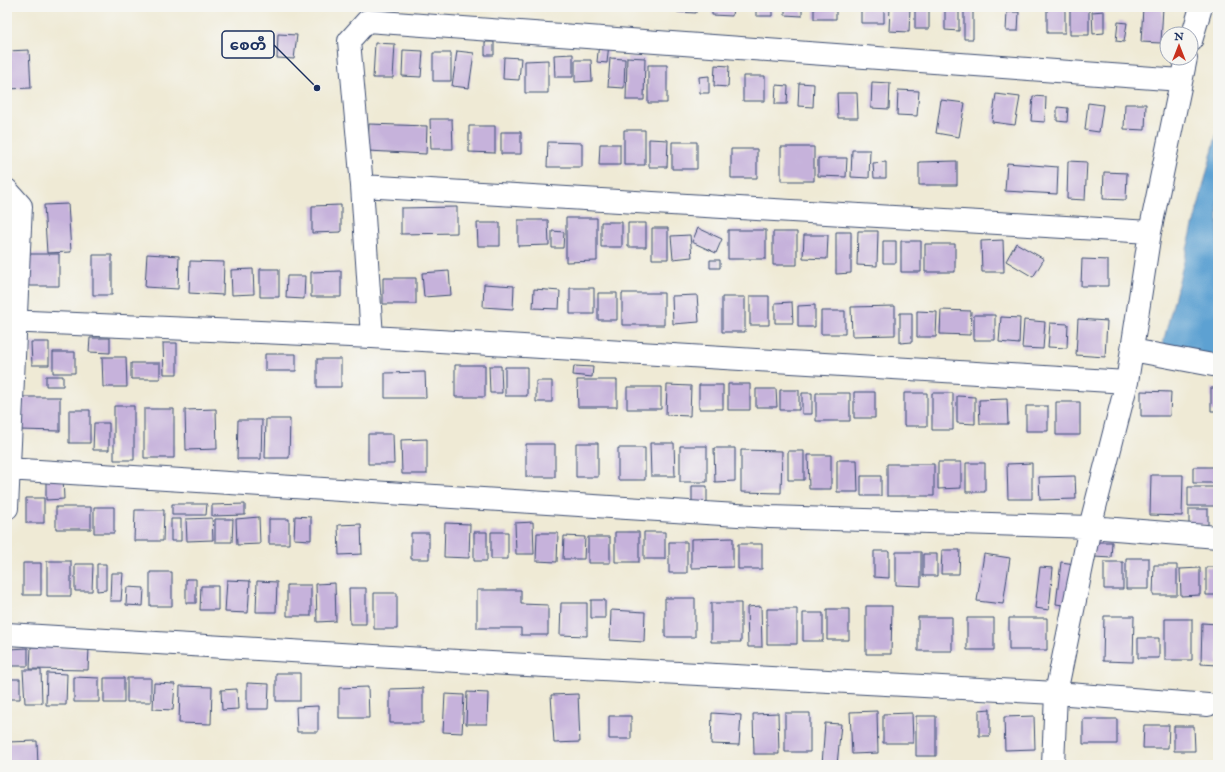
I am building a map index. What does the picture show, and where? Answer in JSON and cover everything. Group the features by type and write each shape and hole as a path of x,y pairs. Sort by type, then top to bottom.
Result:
{"street":[{"path":"1195,26 1201,7"},
{"path":"372,337 362,186 349,42 367,21 1181,80"},
{"path":"1053,765 1056,693 1090,527 1127,382 1150,232 1184,66"},
{"path":"362,186 1150,232"},
{"path":"7,190 21,206 11,322 7,508"},
{"path":"11,322 372,337 1127,382"},
{"path":"1132,350 1218,366"},
{"path":"8,469 770,517 1090,527 1218,537"},
{"path":"7,634 508,664 1056,693 1208,705"}],"water":[{"path":"1218,129 1218,356 1161,351"}],"building":[{"path":"653,7 669,7 669,10 653,9"},
{"path":"678,7 697,7 696,13 677,12"},
{"path":"712,7 733,7 732,16 712,15"},
{"path":"756,7 772,7 772,16 756,16"},
{"path":"785,7 802,7 802,16 785,15"},
{"path":"814,7 836,7 836,19 814,19"},
{"path":"861,7 884,7 884,23 861,23"},
{"path":"890,7 910,7 909,32 889,31"},
{"path":"915,7 929,7 929,29 915,29"},
{"path":"964,7 973,7 973,39 964,39"},
{"path":"1047,7 1065,7 1065,33 1047,33"},
{"path":"1070,7 1089,7 1089,35 1070,35"},
{"path":"1143,7 1163,7 1162,26 1159,26 1159,43 1141,42"},
{"path":"945,9 959,9 959,31 945,30"},
{"path":"1104,11 1104,33 1093,34 1092,12"},
{"path":"1007,12 1019,12 1018,31 1006,31"},
{"path":"1118,22 1127,23 1124,42 1116,41"},
{"path":"278,34 297,35 294,59 277,58"},
{"path":"485,42 494,42 494,55 485,55"},
{"path":"599,42 609,43 607,63 597,62"},
{"path":"375,43 395,44 393,78 373,78"},
{"path":"29,50 31,88 7,89 7,51"},
{"path":"403,50 423,51 421,77 402,76"},
{"path":"457,51 474,53 469,88 452,86"},
{"path":"433,53 451,53 451,81 433,81"},
{"path":"573,54 573,77 555,77 554,55"},
{"path":"504,57 521,58 519,80 503,79"},
{"path":"627,57 645,58 644,100 626,100"},
{"path":"610,58 625,59 624,88 608,87"},
{"path":"548,60 548,93 525,93 525,61"},
{"path":"575,60 591,60 592,81 575,82"},
{"path":"648,65 667,65 667,103 648,103"},
{"path":"715,65 729,66 728,87 714,86"},
{"path":"709,76 709,93 700,93 699,77"},
{"path":"743,76 765,76 765,101 743,101"},
{"path":"872,82 890,83 889,109 871,108"},
{"path":"799,83 814,84 813,107 798,106"},
{"path":"776,85 788,86 787,104 775,104"},
{"path":"898,90 919,91 917,116 897,115"},
{"path":"837,93 857,93 858,118 838,118"},
{"path":"996,94 1020,97 1015,125 992,122"},
{"path":"1033,96 1046,97 1045,122 1031,121"},
{"path":"941,100 965,103 959,137 936,133"},
{"path":"1088,103 1103,105 1099,132 1085,130"},
{"path":"1125,104 1146,104 1145,130 1124,129"},
{"path":"1057,107 1068,108 1067,122 1057,121"},
{"path":"430,119 452,119 453,149 431,149"},
{"path":"369,124 427,126 426,154 368,151"},
{"path":"469,126 495,126 495,153 469,152"},
{"path":"624,130 645,130 645,165 624,165"},
{"path":"501,132 521,132 521,154 501,154"},
{"path":"649,139 668,140 667,167 649,167"},
{"path":"548,142 582,143 582,167 547,167"},
{"path":"672,142 697,142 697,169 672,169"},
{"path":"600,144 620,144 620,165 599,165"},
{"path":"781,147 814,147 814,181 781,181"},
{"path":"731,149 757,149 757,178 731,178"},
{"path":"852,150 870,150 869,178 851,177"},
{"path":"818,158 847,158 846,177 818,176"},
{"path":"957,161 957,185 919,185 919,162"},
{"path":"1068,161 1087,162 1085,200 1067,199"},
{"path":"886,162 886,178 874,178 873,163"},
{"path":"1007,163 1058,167 1057,194 1005,191"},
{"path":"1104,172 1127,173 1126,200 1103,199"},
{"path":"68,204 71,252 47,253 44,205"},
{"path":"341,205 341,232 312,233 312,206"},
{"path":"457,207 457,233 401,234 401,208"},
{"path":"566,218 597,218 597,261 566,262"},
{"path":"518,220 548,220 549,245 518,246"},
{"path":"601,222 622,222 622,247 601,247"},
{"path":"477,223 500,223 500,246 478,246"},
{"path":"628,223 646,223 646,247 628,247"},
{"path":"652,228 668,228 668,259 652,259"},
{"path":"698,228 722,239 716,253 692,242"},
{"path":"728,230 766,230 766,259 728,259"},
{"path":"552,231 564,232 563,248 552,248"},
{"path":"858,231 878,231 877,266 857,265"},
{"path":"773,232 797,232 797,265 773,265"},
{"path":"836,232 851,232 851,273 836,274"},
{"path":"690,235 692,257 673,259 671,236"},
{"path":"804,235 828,235 827,259 803,258"},
{"path":"1003,240 1004,272 982,272 981,241"},
{"path":"883,241 896,241 896,263 883,263"},
{"path":"901,241 921,241 921,272 901,272"},
{"path":"1016,243 1044,259 1033,277 1006,261"},
{"path":"925,244 955,244 955,272 925,272"},
{"path":"23,254 59,254 59,286 23,286"},
{"path":"147,254 179,256 178,289 145,287"},
{"path":"93,255 112,255 112,295 93,295"},
{"path":"1082,259 1108,260 1108,286 1081,286"},
{"path":"710,260 720,260 720,268 710,268"},
{"path":"190,261 224,262 223,295 189,293"},
{"path":"253,269 254,294 232,295 231,270"},
{"path":"260,269 279,269 279,297 260,297"},
{"path":"341,271 341,297 311,297 311,272"},
{"path":"449,271 451,295 424,297 422,273"},
{"path":"287,276 305,276 304,299 286,298"},
{"path":"383,278 416,278 416,304 383,304"},
{"path":"484,284 514,286 513,309 483,307"},
{"path":"570,288 594,288 594,314 570,314"},
{"path":"534,289 560,291 559,309 533,308"},
{"path":"598,293 617,293 617,320 598,320"},
{"path":"622,293 664,293 664,325 622,325"},
{"path":"697,295 699,322 673,324 672,296"},
{"path":"750,296 769,296 769,325 750,325"},
{"path":"722,297 745,297 745,332 722,332"},
{"path":"792,302 793,323 775,323 775,303"},
{"path":"815,305 815,327 798,327 798,306"},
{"path":"895,306 895,335 852,336 851,307"},
{"path":"941,310 971,311 970,335 940,334"},
{"path":"821,311 845,311 845,334 821,334"},
{"path":"917,311 937,312 936,337 917,337"},
{"path":"900,313 912,313 912,342 900,343"},
{"path":"974,315 995,315 995,340 974,340"},
{"path":"1001,317 1020,318 1019,344 999,342"},
{"path":"1078,319 1107,321 1105,357 1076,355"},
{"path":"1024,320 1045,322 1043,349 1022,348"},
{"path":"1050,323 1068,324 1067,348 1048,347"},
{"path":"90,338 110,338 110,353 89,352"},
{"path":"31,342 49,342 49,365 32,365"},
{"path":"163,343 177,343 177,374 164,374"},
{"path":"53,352 75,352 75,373 53,373"},
{"path":"265,354 296,354 296,371 265,371"},
{"path":"102,357 126,357 127,387 103,387"},
{"path":"317,359 341,359 341,387 317,387"},
{"path":"131,363 160,363 160,379 131,379"},
{"path":"455,365 485,365 485,397 455,397"},
{"path":"489,366 501,366 502,393 490,393"},
{"path":"574,366 593,367 592,377 573,375"},
{"path":"505,367 527,367 527,396 505,396"},
{"path":"425,372 426,398 385,398 385,373"},
{"path":"46,376 63,376 63,386 46,386"},
{"path":"577,380 617,380 617,407 578,407"},
{"path":"536,381 552,381 552,402 536,402"},
{"path":"728,384 750,384 750,410 728,410"},
{"path":"667,385 691,386 690,416 666,415"},
{"path":"699,385 723,385 723,409 699,409"},
{"path":"627,387 661,387 661,409 627,409"},
{"path":"1211,388 1218,388 1218,411 1211,411"},
{"path":"756,389 776,389 777,407 756,407"},
{"path":"780,390 799,390 799,410 780,410"},
{"path":"1141,391 1171,392 1170,416 1141,416"},
{"path":"854,392 875,392 875,418 854,418"},
{"path":"802,393 812,393 812,414 802,414"},
{"path":"816,393 850,393 850,421 816,421"},
{"path":"904,393 927,393 927,426 904,426"},
{"path":"932,393 953,393 953,430 932,430"},
{"path":"957,396 975,397 975,424 957,423"},
{"path":"20,397 60,397 60,431 19,430"},
{"path":"1007,399 1008,424 980,424 979,400"},
{"path":"1056,402 1080,402 1080,435 1056,435"},
{"path":"114,406 134,406 134,460 114,460"},
{"path":"1026,406 1048,406 1048,431 1026,431"},
{"path":"144,409 174,409 174,458 144,458"},
{"path":"216,409 217,449 186,450 185,410"},
{"path":"69,410 90,410 90,443 69,443"},
{"path":"266,419 290,419 289,458 265,458"},
{"path":"238,420 262,420 261,459 237,459"},
{"path":"94,423 109,423 109,450 93,450"},
{"path":"368,434 393,434 394,464 368,464"},
{"path":"427,439 427,474 402,474 401,440"},
{"path":"576,443 598,443 598,477 576,477"},
{"path":"650,443 674,443 675,476 651,476"},
{"path":"526,444 555,444 555,477 526,477"},
{"path":"680,446 707,446 707,482 680,482"},
{"path":"618,448 645,448 645,480 618,480"},
{"path":"714,448 735,448 735,481 715,482"},
{"path":"741,450 782,451 781,493 741,492"},
{"path":"788,451 804,451 804,480 788,480"},
{"path":"808,455 831,455 831,489 809,489"},
{"path":"837,460 857,460 858,492 837,492"},
{"path":"938,462 961,462 961,488 938,489"},
{"path":"966,463 985,463 985,492 966,492"},
{"path":"1032,463 1032,499 1008,499 1007,464"},
{"path":"887,464 934,464 934,496 887,496"},
{"path":"1193,467 1218,467 1218,483 1193,483"},
{"path":"1151,475 1183,475 1182,516 1150,515"},
{"path":"861,476 881,476 881,496 861,496"},
{"path":"1075,476 1076,499 1040,500 1039,477"},
{"path":"46,477 63,477 64,499 46,500"},
{"path":"692,486 707,486 707,504 692,504"},
{"path":"1188,487 1218,487 1218,506 1188,506"},
{"path":"26,498 44,498 44,523 26,523"},
{"path":"172,504 207,504 206,515 172,515"},
{"path":"245,504 245,515 212,516 212,505"},
{"path":"56,507 91,507 91,529 56,529"},
{"path":"94,507 114,507 114,533 94,533"},
{"path":"1189,509 1208,509 1208,525 1189,525"},
{"path":"135,510 164,510 163,541 134,541"},
{"path":"295,516 311,517 311,540 294,539"},
{"path":"259,517 260,544 237,545 236,519"},
{"path":"212,518 213,540 187,541 186,519"},
{"path":"171,519 181,519 181,541 171,541"},
{"path":"215,519 233,519 232,542 215,542"},
{"path":"269,519 289,519 289,544 269,544"},
{"path":"533,522 534,554 516,554 515,523"},
{"path":"445,523 470,524 469,558 444,557"},
{"path":"361,524 362,554 339,555 338,525"},
{"path":"474,532 487,532 487,561 474,561"},
{"path":"491,532 508,532 508,559 491,559"},
{"path":"615,532 639,532 639,562 615,562"},
{"path":"644,532 665,532 665,559 644,559"},
{"path":"411,533 429,533 429,559 411,559"},
{"path":"537,533 558,533 557,562 536,561"},
{"path":"564,536 585,537 584,559 563,559"},
{"path":"588,537 610,537 610,563 588,563"},
{"path":"733,538 733,567 691,568 691,539"},
{"path":"669,542 687,542 687,573 669,573"},
{"path":"1094,542 1112,542 1111,558 1094,557"},
{"path":"738,544 762,544 762,569 738,569"},
{"path":"942,550 960,550 959,574 941,574"},
{"path":"874,551 889,551 889,578 874,577"},
{"path":"896,552 921,552 921,586 896,585"},
{"path":"923,554 937,554 937,576 923,576"},
{"path":"984,554 1010,558 1003,604 977,601"},
{"path":"1126,558 1149,558 1149,589 1126,589"},
{"path":"47,561 71,561 71,596 47,596"},
{"path":"1061,562 1075,564 1070,606 1056,604"},
{"path":"1104,562 1123,562 1123,589 1104,589"},
{"path":"23,563 41,563 41,595 23,595"},
{"path":"75,564 93,564 92,591 75,591"},
{"path":"97,564 106,564 106,590 97,591"},
{"path":"1154,565 1177,565 1177,595 1153,595"},
{"path":"1040,567 1053,568 1049,610 1035,608"},
{"path":"1206,567 1218,567 1218,595 1206,595"},
{"path":"1200,568 1200,595 1181,596 1180,569"},
{"path":"150,572 172,572 172,606 150,606"},
{"path":"111,573 123,573 121,601 110,601"},
{"path":"186,579 196,579 196,603 186,603"},
{"path":"227,580 250,581 248,613 225,612"},
{"path":"257,581 277,582 276,612 256,612"},
{"path":"335,583 336,621 317,622 316,584"},
{"path":"287,585 311,585 311,616 287,616"},
{"path":"201,586 218,586 218,610 200,610"},
{"path":"127,587 144,588 143,606 126,605"},
{"path":"349,588 366,588 366,624 350,624"},
{"path":"477,590 521,590 521,604 548,605 548,635 521,635 521,628 477,628"},
{"path":"374,593 397,593 397,629 374,629"},
{"path":"665,598 695,598 695,637 665,637"},
{"path":"591,600 605,600 605,618 591,618"},
{"path":"561,603 587,603 587,636 560,635"},
{"path":"711,603 741,603 741,642 711,642"},
{"path":"761,606 762,647 748,647 747,607"},
{"path":"866,606 892,606 891,654 866,654"},
{"path":"767,609 797,609 797,644 767,644"},
{"path":"827,609 849,609 849,640 827,640"},
{"path":"611,610 645,612 644,642 610,640"},
{"path":"803,613 823,613 823,641 803,641"},
{"path":"1104,616 1134,616 1133,662 1103,661"},
{"path":"918,617 952,617 952,651 918,651"},
{"path":"967,618 994,618 994,650 967,650"},
{"path":"1009,618 1047,618 1047,650 1009,650"},
{"path":"1165,619 1192,619 1192,660 1165,660"},
{"path":"1202,623 1218,624 1218,665 1201,664"},
{"path":"1138,638 1159,638 1159,658 1138,658"},
{"path":"31,647 89,648 88,670 30,669"},
{"path":"28,648 28,666 9,666 9,649"},
{"path":"23,670 41,670 42,703 25,703"},
{"path":"47,673 67,674 66,705 46,705"},
{"path":"276,673 300,673 300,701 276,701"},
{"path":"74,677 99,678 99,702 74,702"},
{"path":"104,678 124,678 124,703 104,703"},
{"path":"127,678 151,678 151,702 127,702"},
{"path":"8,679 20,679 20,699 8,699"},
{"path":"154,683 175,684 173,710 153,709"},
{"path":"247,683 269,684 268,709 247,709"},
{"path":"180,686 212,687 211,724 179,723"},
{"path":"368,687 369,718 339,718 339,688"},
{"path":"423,688 423,723 390,723 390,689"},
{"path":"237,689 238,709 222,710 221,690"},
{"path":"467,692 488,693 487,724 466,724"},
{"path":"445,694 464,695 462,733 443,732"},
{"path":"578,694 580,742 554,743 551,695"},
{"path":"318,706 318,732 297,732 296,707"},
{"path":"990,709 990,736 979,736 979,710"},
{"path":"877,711 878,753 852,754 850,712"},
{"path":"712,713 741,715 739,745 711,744"},
{"path":"778,713 779,754 754,754 753,714"},
{"path":"785,713 810,713 810,752 785,752"},
{"path":"912,713 913,743 883,743 883,714"},
{"path":"609,716 631,716 631,739 609,739"},
{"path":"916,716 936,716 936,756 916,756"},
{"path":"1034,716 1035,749 1005,750 1004,717"},
{"path":"1083,719 1117,719 1117,744 1083,744"},
{"path":"825,723 841,724 837,765 822,765"},
{"path":"1144,725 1169,725 1168,748 1143,748"},
{"path":"1174,726 1194,726 1195,751 1174,751"},
{"path":"37,741 38,765 8,765 7,742"}],"place":[{"name":"စေတီ","path":"317,88"}]}
